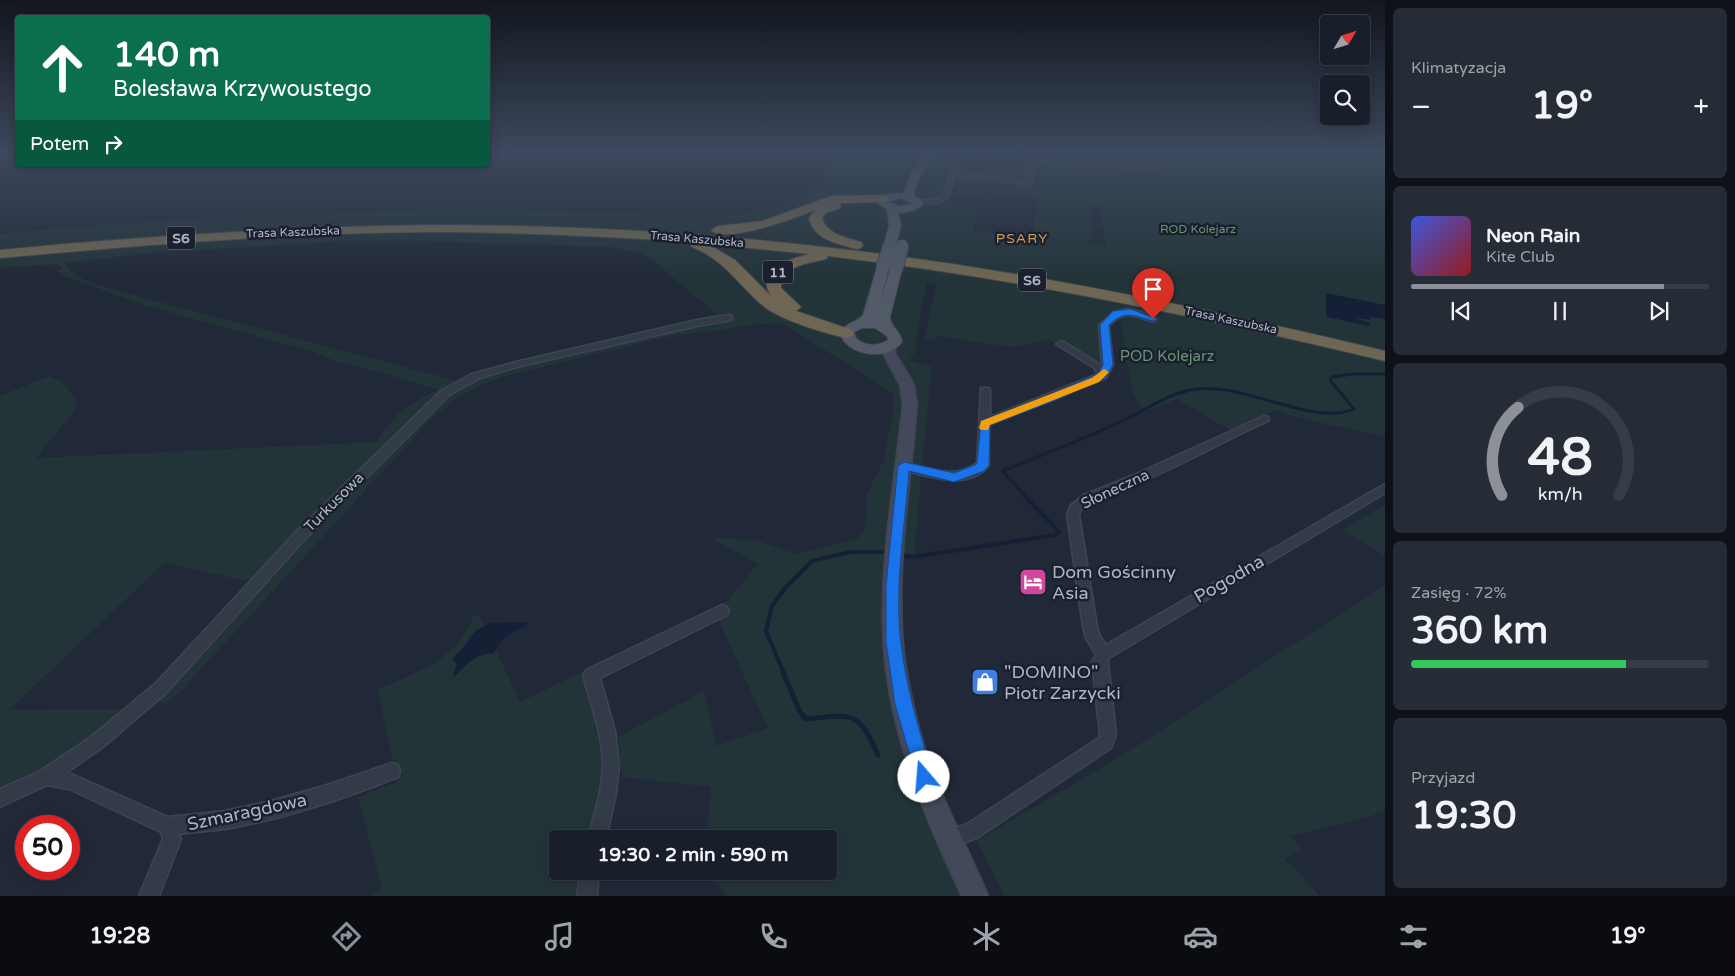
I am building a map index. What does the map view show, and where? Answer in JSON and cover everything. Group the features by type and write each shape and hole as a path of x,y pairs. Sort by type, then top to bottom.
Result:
{"highway":[{"path":"656,229 711,230 746,228 770,222 831,200 888,201"},
{"path":"888,201 854,202 832,206 819,213 815,218 816,224 824,233 839,240 893,257"},
{"name":"Trasa Kaszubska","path":"0,249 193,232 346,224 512,223 656,229 768,238 1027,280 1132,299 1260,326 1385,356"},
{"name":"Trasa Kaszubska","path":"0,254 176,238 321,230 482,228 628,233 893,257 1026,274 1150,297 1385,350"},
{"path":"628,233 685,241 712,249 726,258 773,305 797,316 855,328"},
{"name":"11","path":"855,328 814,316 788,304 776,292 775,276 786,265 811,257 893,257"}],"main road":[{"path":"888,201 892,195"},
{"path":"888,201 908,209 916,207 910,195"},
{"path":"888,201 914,200"},
{"path":"884,327 883,317 893,257 895,226 895,215 888,201"},
{"path":"900,372 881,354 849,340 855,328 870,315 906,227 908,209"},
{"path":"855,328 884,327 895,336 895,342 889,347 872,349"},
{"path":"889,347 908,390 910,405 896,553 893,633 899,686 918,756 948,839 975,896"}],"street":[{"path":"914,200 933,202 944,198 947,195"},
{"path":"984,423 1096,380 1108,365 1104,325 1114,315 1124,311 1138,313 1153,319"},
{"name":"Turkusowa","path":"0,798 46,777 97,742 161,688 300,536 444,393 476,376 519,364 697,323 729,318"},
{"path":"1061,344 1096,364 1103,373"},
{"path":"904,466 954,478 983,465 985,390"},
{"name":"Słoneczna","path":"1104,654 1097,647 1090,627 1073,514 1075,508 1092,497 1136,479 1264,419"},
{"name":"Pogodna","path":"1104,654 1385,488"},
{"path":"600,830 610,783 611,760 607,731 591,675 722,611"},
{"path":"948,839 971,832 1105,743 1108,736 1100,662 1104,654"},
{"name":"Szmaragdowa","path":"46,777 70,781 168,826 225,820 271,810 327,794 392,771"},
{"path":"148,896 172,839 168,826"},
{"path":"587,896 589,880"}],"green space":[{"path":"805,195 941,195 953,203 1001,208 978,206 974,231 1000,235 1033,231 1037,199 1007,195 1385,195 1385,437 1288,415 1278,410 1230,430 1177,399 1148,411 1140,406 1132,392 1120,315 1155,320 1146,312 1120,311 1104,322 1101,327 1101,334 1106,362 1103,366 1062,343 1057,345 1049,340 1011,347 936,336 935,341 924,340 936,285 927,283 916,336 917,350 910,358 914,362 932,367 922,465 954,472 976,462 976,452 980,453 977,464 972,469 955,474 935,472 917,466 911,462 917,416 905,414 891,547 885,552 890,556 886,636 897,712 906,743 928,806 967,896 726,896 714,880 837,880 837,830 708,830 711,787 622,777 618,737 704,691 716,746 768,728 717,617 725,613 719,605 727,601 758,564 711,538 755,540 796,554 857,539 865,528 867,494 883,462 893,412 893,393 782,323 747,325 724,330 675,335 505,376 464,394 429,421 180,692 166,704 143,694 248,581 164,563 9,710 124,709 60,760 0,787 0,396 50,376 62,382 78,402 72,414 36,458 377,442 390,423 403,410 417,400 438,390 387,374 338,362 311,351 143,305 64,276 58,271 62,268 58,264 0,268 0,234 197,218 389,211 494,210 740,215","holes":["1090,205 1100,206 1106,246 1088,242 1093,238","346,241 421,241 608,247 637,252 654,260 679,284 704,302 716,314 517,360 454,380 129,294 84,279 69,269 65,263 150,253"]},
{"path":"911,472 925,476 921,477 914,555 904,554"},
{"path":"1385,505 1385,556 1342,530"},
{"path":"1385,585 1385,811 1361,819 1290,836 1302,850 1285,859 1320,896 1005,896 977,841 1123,755"},
{"path":"474,616 480,616 520,702 582,672 587,683 606,760 594,830 549,830 549,880 585,880 582,896 369,896 382,889 358,797 397,782 378,690 434,664 460,642"}],"water":[{"path":"1326,293 1385,305 1385,319 1355,318 1371,324 1369,326 1328,317 1326,315"},
{"path":"528,622 526,627 511,633 503,640 494,653 481,655 476,658 452,679 457,663 452,659 475,631 491,623"}],"waterway":[{"path":"1025,496 1003,471 1101,431 1164,399 1189,390 1217,389 1237,392 1299,409 1319,413 1338,413 1354,409 1330,380 1332,377 1353,374 1385,374"},
{"path":"900,555 913,557 1055,535 1059,532 1024,495"},
{"path":"784,673 766,631 772,606 786,587 812,561 850,552 889,552"},
{"path":"783,672 800,712 806,719 834,716 852,718 865,729 878,755"}],"slow traffic":[{"path":"984,428 984,423 1096,380 1104,372"}],"place":[{"name":"Dom Gościnny Asia","path":"1033,582"},
{"name":"\"DOMINO\" Piotr Zarzycki","path":"985,682"}],"district":[{"name":"PSARY","path":"1022,238"}],"route":[{"path":"924,777 903,704 893,642 893,586 904,466 954,478 979,468 983,465 984,423 1053,398 1102,376 1108,365 1104,325 1116,313 1124,311 1138,313 1153,319"}],"park label":[{"name":"ROD Kolejarz","path":"1198,229"},
{"name":"POD Kolejarz","path":"1167,356"}]}
